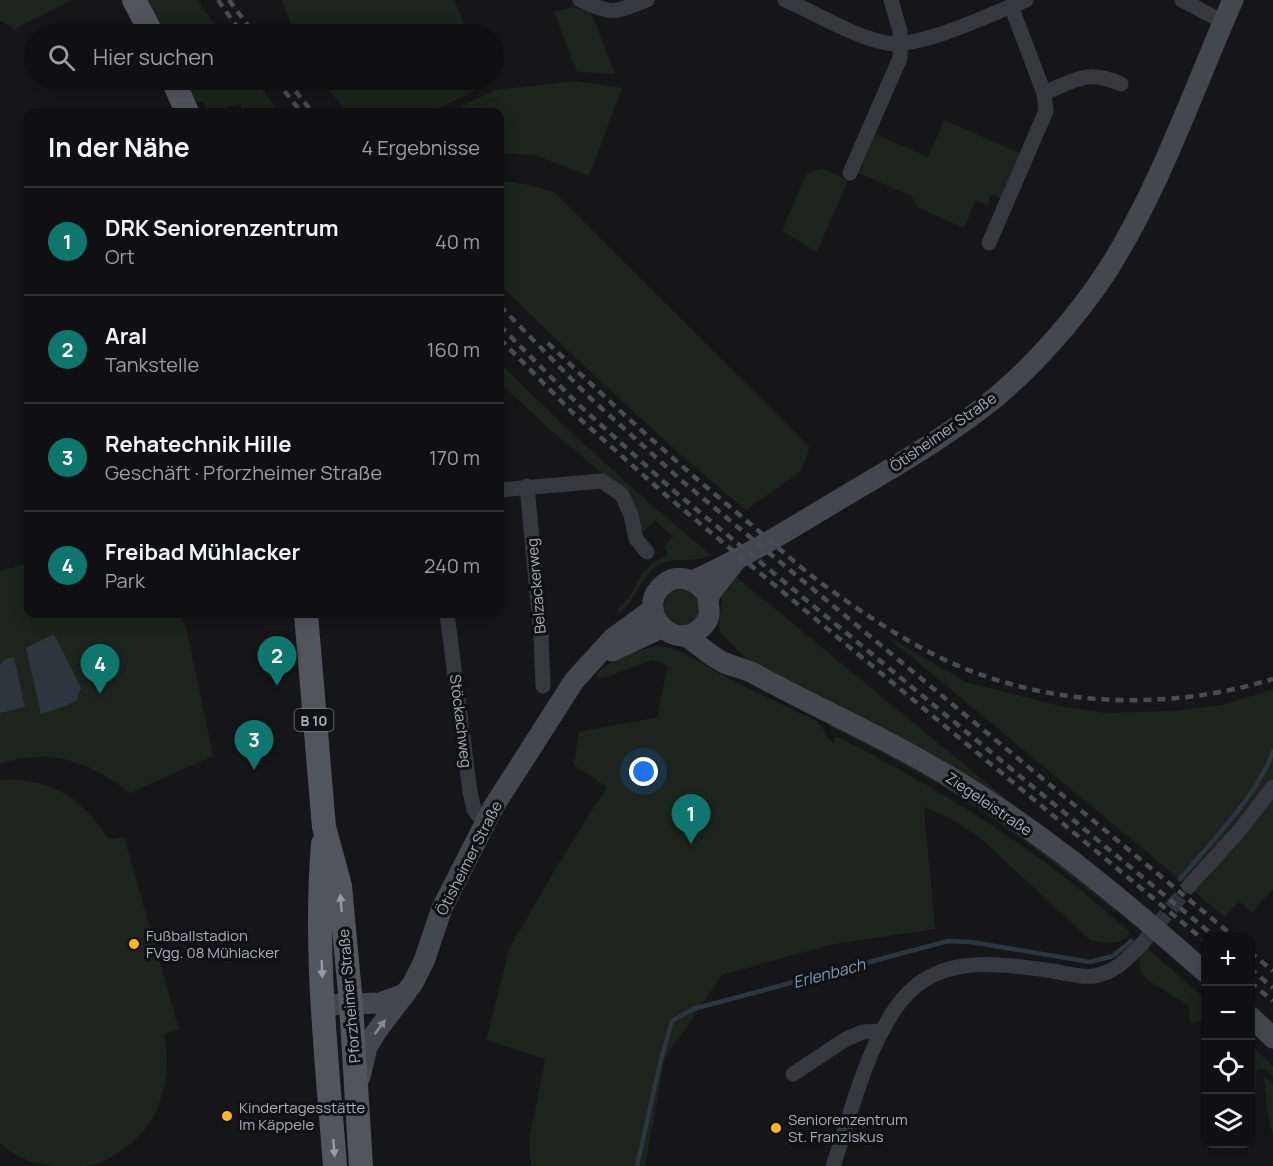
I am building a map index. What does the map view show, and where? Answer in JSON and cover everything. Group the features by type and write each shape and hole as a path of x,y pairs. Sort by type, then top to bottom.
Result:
{"main road":[{"path":"134,0 147,24"},
{"name":"Ötisheimer Straße","path":"692,580 736,560 918,452 1010,385 1034,361 1072,318 1108,269 1127,236 1156,181 1233,0"},
{"path":"177,90 185,108"},
{"path":"709,598 692,580 676,579 661,586 653,601 657,623 669,633 686,636 705,625 709,616 709,598 736,560"},
{"name":"Ötisheimer Straße","path":"358,1101 361,1066 367,1047 405,994 424,961 442,908 494,806 574,681 612,639 653,609"},
{"name":"Pforzheimer Straße","path":"306,618 324,827 319,890 323,1005 335,1166"},
{"name":"Ziegeleistraße","path":"705,625 714,638 749,671"},
{"name":"Ötisheimer Straße","path":"592,660 662,628"},
{"name":"Ziegeleistraße","path":"686,636 722,662 749,671 928,764 1011,817 1062,854 1201,970"},
{"name":"Pforzheimer Straße","path":"324,827 340,886 351,1004 361,1166"},
{"path":"323,1005 380,1003 405,994"},
{"path":"1255,1020 1273,1038"}],"street":[{"path":"580,0 602,10 615,12 647,0"},
{"path":"785,0 874,40 900,44 927,39 1026,0"},
{"path":"850,173 900,58 898,21 891,0"},
{"path":"1182,0 1223,22"},
{"path":"989,243 1046,111 1044,93 1011,6"},
{"path":"1044,93 1093,75 1121,84"},
{"path":"504,489 602,481 622,495 632,515 636,539 647,552"},
{"name":"Belzackerweg","path":"527,486 541,635 543,686"},
{"name":"Stöckachweg","path":"448,618 470,792 474,809 485,824"},
{"path":"1189,886 1239,831 1273,787"},
{"path":"833,1166 862,1080 882,1031 896,1007 918,985 939,973 976,963 1000,963 1092,977 1110,972 1142,944"},
{"path":"793,1074 846,1039 863,1032 882,1031"}],"shaded area":[{"path":"0,0 72,0 15,29 0,20"},
{"path":"146,0 197,0 214,24 159,24"},
{"path":"281,0 454,0 465,24 292,24"},
{"path":"573,7 591,12 615,74 577,72 554,12"},
{"path":"576,81 622,88 589,176 535,155 504,153 504,108 462,108 495,90"},
{"path":"191,90 262,90 276,108 242,108 240,104 224,108 206,108 203,101 197,103"},
{"path":"329,90 476,90 438,108 344,108"},
{"path":"944,120 1022,154 1003,199 992,194 987,205 976,200 964,228 917,207 911,196 859,173 875,134 928,157"},
{"path":"821,168 848,180 817,252 782,231 806,174"},
{"path":"504,182 554,192 810,447 801,471 746,510 651,428 504,288"},
{"path":"504,367 603,461 711,555 698,559 673,560 661,564 648,574 625,608 619,613 617,609 630,596 648,567 668,555 664,546 673,537 655,520 643,532 625,493 547,427 504,387"},
{"path":"24,564 24,618 182,618 187,632 213,756 130,793 99,773 69,760 37,757 0,764 0,571"},
{"path":"735,576 1017,808 745,658 719,628 722,593"},
{"path":"682,589 694,595 700,607 694,619 682,625 670,619 664,607 670,595"},
{"path":"54,634 81,688 77,700 41,714 26,648"},
{"path":"885,635 966,682 1060,706 1104,713 1172,711 1222,705 1273,689 1273,889 1252,913 1239,901 1225,917"},
{"path":"658,646 682,652 741,685 817,721 826,733 825,736 834,743 834,738 838,737 947,797 1025,848 1091,898 1131,933 1117,942 1106,943 1090,940 979,837 952,819 924,807 935,929 829,945 722,975 665,1058 645,1166 531,1166 529,1141 545,1059 486,1040 509,949 560,861 607,787 574,765 579,732 657,717 668,666 653,660 599,679 596,675 624,656"},
{"path":"14,657 25,707 0,713 0,665 6,659"},
{"path":"826,720 924,772 1005,822 1118,909 1116,912 1061,868 965,800 829,726"},
{"path":"10,779 42,784 67,795 89,813 108,839 124,837 179,1029 164,1034 167,1065 165,1081 157,1109 150,1123 128,1146 108,1159 92,1165 63,1166 37,1163 14,1154 0,1143 0,780"},
{"path":"1145,946 1201,995 1201,1020 1190,1023 1188,1005 1148,980 1140,972 1140,956"},
{"path":"1255,1049 1273,1066 1273,1077 1263,1068 1256,1072 1256,1092"},
{"path":"1264,1076 1273,1084 1273,1135 1268,1116"}],"waterway":[{"name":"Erlenbach","path":"1180,879 1246,800 1267,767 1273,751"},
{"name":"Erlenbach","path":"637,1166 660,1063 672,1021 693,1009 948,941 971,942 1090,962 1113,956 1131,941"}],"tunnel":[{"path":"1142,944 1189,886"}],"railway":[{"path":"218,0 235,24"},
{"path":"229,0 247,24"},
{"path":"284,90 298,108"},
{"path":"295,90 309,108"},
{"path":"504,310 588,396 682,481 1228,932"},
{"path":"504,330 579,405 674,491 1209,932"},
{"path":"504,343 572,412 668,497 1201,938"},
{"path":"548,343 671,457 805,571 874,620 943,659 999,681 1037,691 1116,700 1156,700 1195,696 1273,679"},
{"path":"1255,956 1273,971"},
{"path":"1255,972 1273,988"},
{"path":"1255,986 1273,1001"}],"place":[{"name":"Aral","path":"277,686"},
{"name":"Freibad Mühlacker","path":"100,694"},
{"name":"Rehatechnik Hille","path":"254,770"},
{"name":"DRK Seniorenzentrum","path":"691,844"},
{"name":"Fußballstadion FVgg. 08 Mühlacker","path":"134,944"},
{"name":"Kindertagesstätte Im Käppele","path":"227,1116"},
{"name":"Seniorenzentrum St. Franziskus","path":"776,1128"}]}
